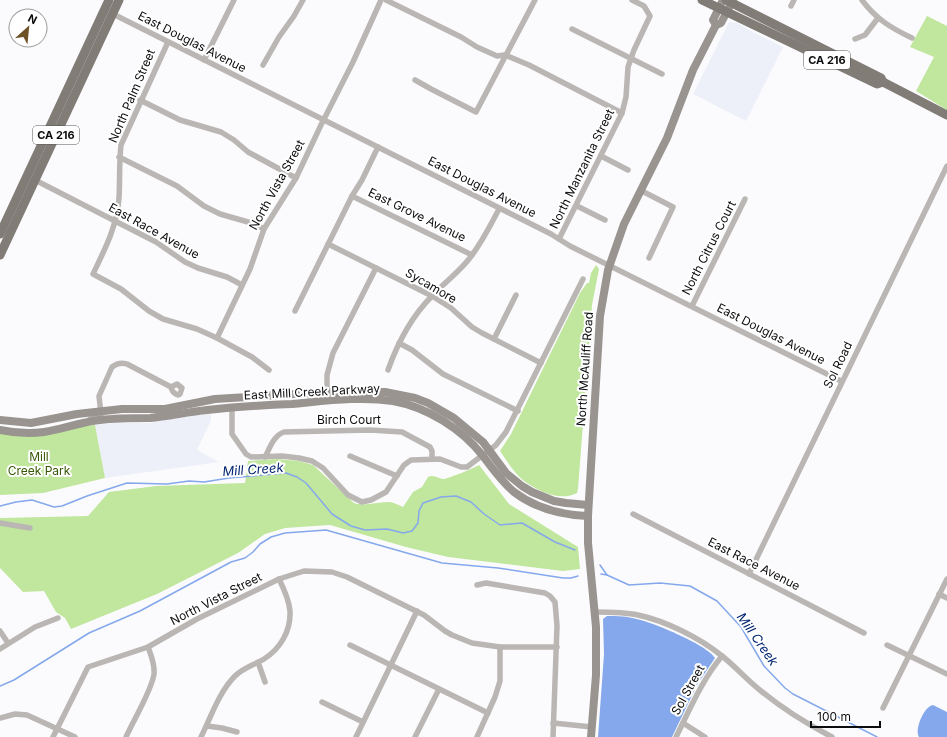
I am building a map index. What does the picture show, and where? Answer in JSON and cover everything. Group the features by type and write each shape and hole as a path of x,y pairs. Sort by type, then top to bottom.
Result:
{"main road":[{"name":"CA 216","path":"0,234 107,6 119,0"},
{"name":"CA 216","path":"702,0 726,4 881,78 883,82 947,115"},
{"name":"CA 216","path":"0,255 35,180 107,6"}],"street":[{"path":"204,60 234,0"},
{"path":"264,65 303,0"},
{"name":"North Vista Street","path":"216,338 250,269 264,229 296,178 323,120 353,62 380,0"},
{"path":"386,0 477,47 497,56 505,56 529,65 622,113"},
{"path":"415,80 476,112 535,0"},
{"name":"North Manzanita Street","path":"559,239 577,206 622,113 626,97 628,67 650,16 644,6 632,0"},
{"path":"862,0 878,18 890,27 912,38"},
{"name":"North McAuliff Road","path":"591,737 597,651 595,612 588,543 588,505 600,316 610,265 621,231 667,138 693,70 716,25 713,20 726,4"},
{"name":"East Douglas Avenue","path":"107,6 168,42 378,147 570,246 841,381"},
{"path":"855,39 865,34 878,18"},
{"path":"572,29 662,74"},
{"name":"North Palm Street","path":"168,42 140,100 121,145 119,157 119,198 116,221 111,236 93,274 120,289 149,311 164,319 197,329 216,338"},
{"path":"140,100 180,120 221,132 234,140 248,152 296,178"},
{"path":"295,311 378,147"},
{"path":"601,156 628,170"},
{"path":"119,157 177,186 204,206 220,214 255,224 264,229"},
{"name":"Sol Road","path":"749,574 841,381 947,166"},
{"name":"East Race Avenue","path":"35,180 156,242 185,262 198,268 227,277 242,285"},
{"path":"640,190 673,207 649,258"},
{"name":"East Grove Avenue","path":"352,196 472,255"},
{"name":"North Citrus Court","path":"692,306 745,199"},
{"path":"577,206 605,220"},
{"path":"388,370 399,343 412,319 432,296 458,272 472,255 484,239 499,209"},
{"name":"Sycamore","path":"328,244 432,296 451,308 472,327 541,363"},
{"path":"328,401 327,375 333,353 376,268"},
{"path":"232,408 232,434 246,454 265,457 282,456 312,461 323,468 348,494 362,502 372,500 386,492 404,465 411,460 432,458 440,459 464,468 471,465 483,456 502,439 518,411 583,279"},
{"path":"494,339 516,295"},
{"path":"216,338 252,357 269,370"},
{"path":"399,343 412,350 443,374 518,411"},
{"path":"82,423 100,415 99,396 101,390 112,367 120,363 127,364 170,387"},
{"name":"East Mill Creek Parkway","path":"0,420 31,423 77,414 122,409 165,409 215,399 327,392 385,392 415,398 428,403 454,418 483,442 506,473 532,492 554,501 588,505"},
{"name":"East Mill Creek Parkway","path":"0,430 29,433 44,432 82,423 126,418 150,418 206,410 328,401 393,401 419,409 456,430 483,456 504,484 525,499 538,506 565,514 588,516"},
{"name":"Birch Court","path":"265,457 275,438 284,432 370,430 402,432 430,447 432,451 432,458"},
{"path":"350,456 397,476"},
{"name":"East Race Avenue","path":"633,514 864,633"},
{"path":"0,523 30,528"},
{"name":"North Vista Street","path":"53,737 88,667 148,646 197,619 279,579 304,571 332,572 347,577 417,611 430,619 444,631 477,644 500,647 557,647"},
{"path":"201,737 226,686 244,668 258,662 274,652 284,640 289,625 290,611 287,596 279,579"},
{"path":"883,708 947,579"},
{"path":"477,585 486,583 545,593 554,600 557,626 557,647 553,737"},
{"path":"939,594 947,598"},
{"path":"356,737 417,611"},
{"path":"595,612 628,613 653,619 701,642 722,656 772,699 800,720 832,737"},
{"path":"0,649 35,627 58,618"},
{"path":"0,631 8,643"},
{"path":"350,645 488,713"},
{"path":"887,645 947,674"},
{"path":"126,737 152,683 154,663 148,646"},
{"path":"477,737 500,682 500,647"},
{"name":"Sol Street","path":"676,737 706,677 722,656"},
{"path":"258,662 265,682"},
{"path":"415,737 439,689"},
{"path":"322,702 363,722"},
{"path":"0,718 15,714 27,715 75,737"},
{"path":"683,723 705,737"},
{"path":"553,724 592,727"},
{"path":"207,726 237,732"}],"shaded area":[{"path":"729,22 738,23 783,47 746,121 693,94"},
{"path":"211,412 211,420 197,450 219,462 105,478 95,425 115,423 149,423"}],"green space":[{"path":"927,16 947,26 947,110 916,91 934,57 910,47"},
{"path":"596,265 599,269 592,305 578,489 577,493 556,496 542,492 520,478 500,451 511,434 580,293 587,283 589,283 591,273"},
{"name":"Mill Creek Park","path":"95,425 105,478 43,493 0,495 0,434"},
{"path":"277,459 299,461 313,465 354,503 368,504 390,502 403,507 413,492 422,487 428,477 434,476 446,479 479,465 509,504 578,547 580,569 563,571 448,557 406,547 330,525 285,528 265,534 238,553 157,594 71,629 65,618 56,612 44,591 23,592 0,568 0,518 88,516 109,492 156,486 245,483 248,461"}],"water":[{"path":"607,616 629,617 651,623 690,640 715,658 697,685 672,737 598,737 604,654 603,619"},
{"path":"933,705 947,712 947,737 919,737 918,729 923,714 926,709"}],"waterway":[{"name":"Mill Creek","path":"0,506 32,500 54,507 62,506 127,483 167,484 189,481 204,482 229,478 286,473 297,477 306,483 332,514 351,526 365,530 387,529 403,533 412,531 418,523 419,511 423,503 441,497 456,496 471,502 484,514 500,525 522,523 555,542 575,550"},
{"path":"0,686 14,680 89,633 140,611 231,562 245,558 260,544 271,537 285,533 326,530 442,563 498,568 563,578 578,576"},
{"name":"Mill Creek","path":"600,565 607,575 629,585 660,583 690,586 717,601 741,627 764,666 785,688 793,694 877,737"},
{"name":"Mill Creek","path":"601,574 607,575"}]}
